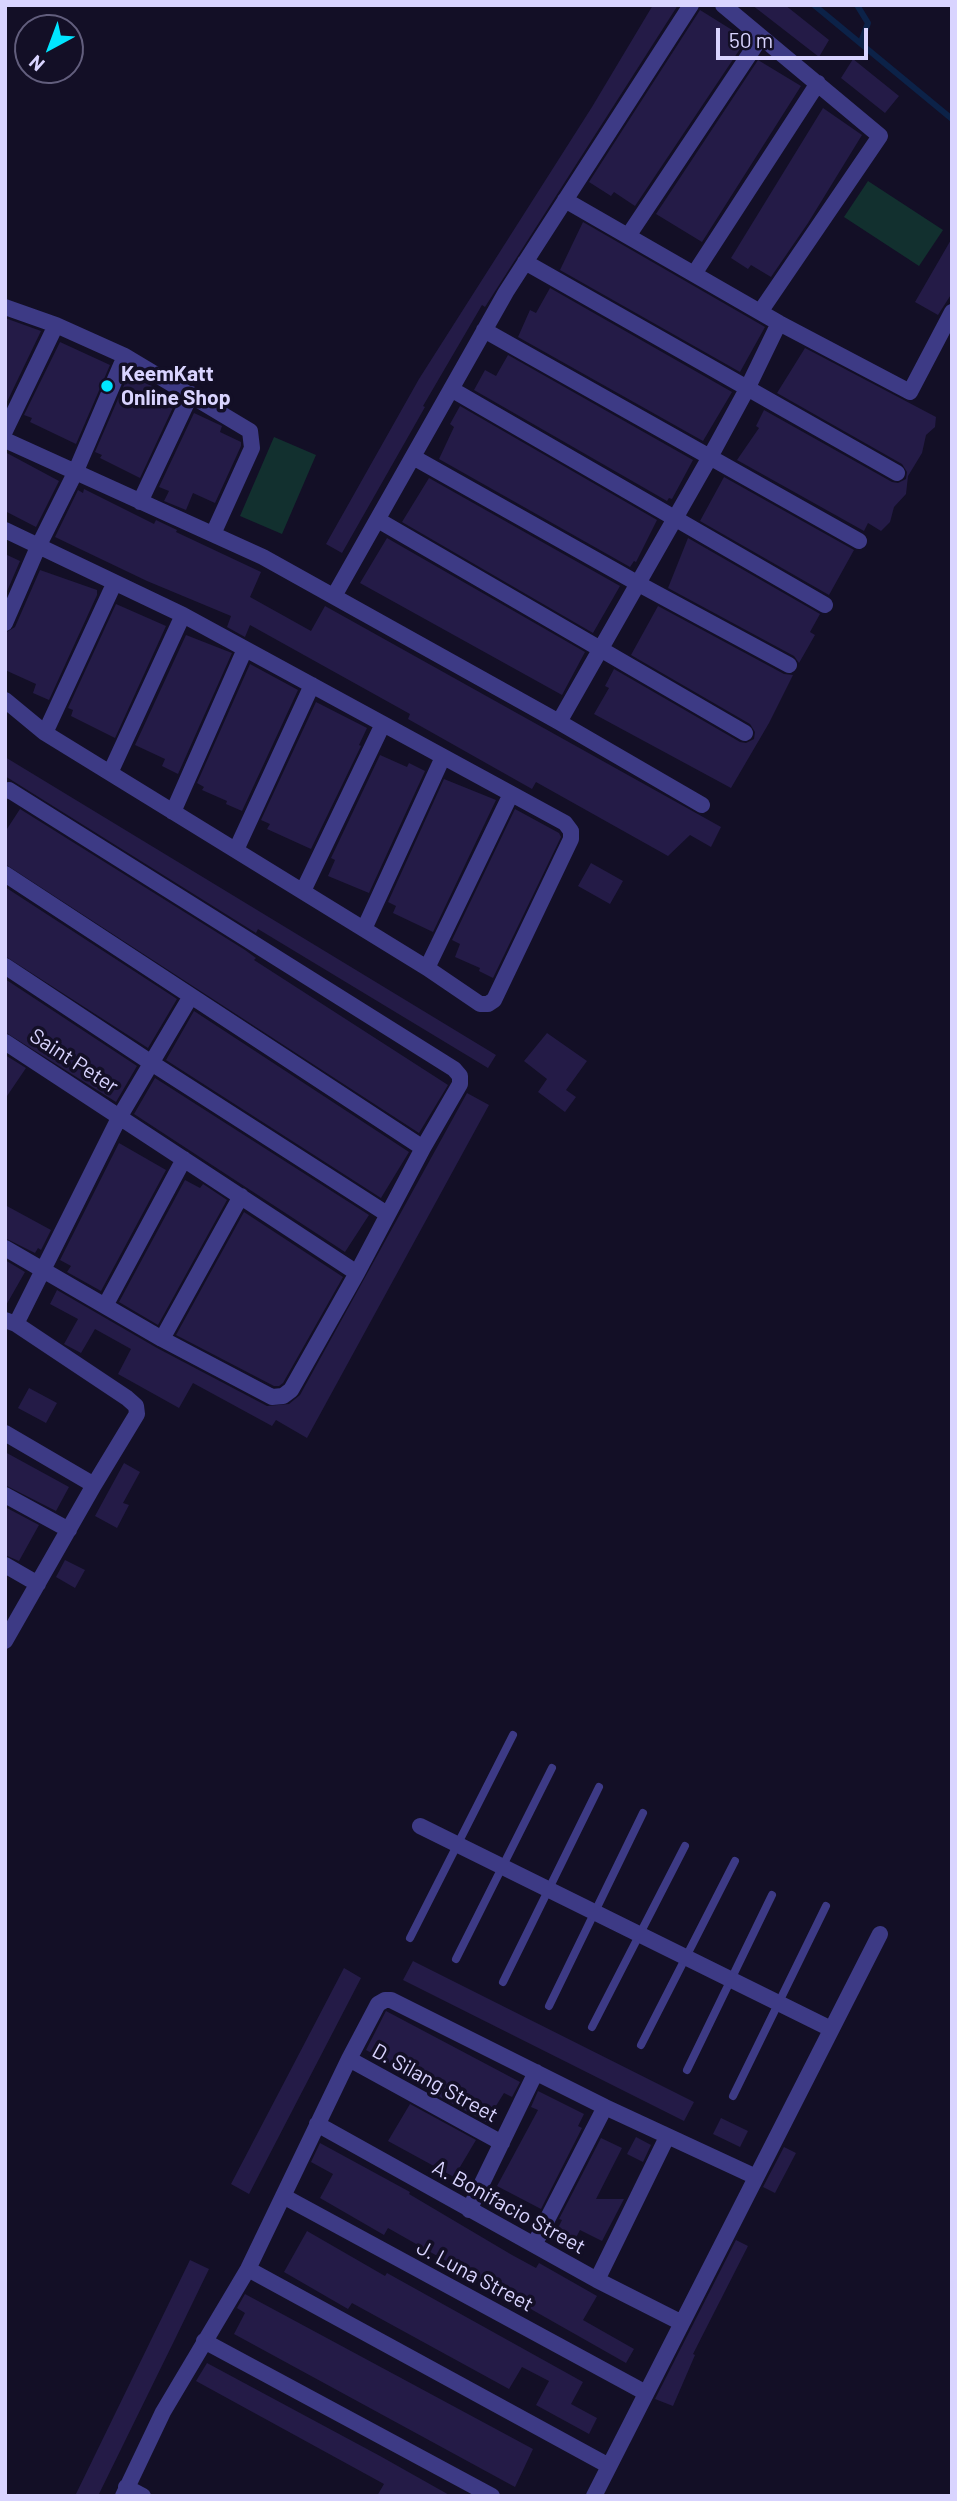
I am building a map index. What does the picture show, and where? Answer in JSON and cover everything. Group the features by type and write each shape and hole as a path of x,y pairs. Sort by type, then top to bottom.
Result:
{"street":[{"path":"334,596 525,262 691,5"},
{"path":"723,5 880,136 760,312"},
{"path":"628,236 761,37"},
{"path":"694,274 818,83"},
{"path":"565,200 779,323 909,392 952,312"},
{"path":"525,262 897,473"},
{"path":"5,307 56,325 125,356 250,431 252,448 213,534"},
{"path":"559,722 710,457 779,323"},
{"path":"5,431 56,325"},
{"path":"484,330 859,541"},
{"path":"5,623 38,547 75,473 125,356"},
{"path":"451,389 825,605"},
{"path":"140,502 191,394"},
{"path":"5,440 263,556 702,805"},
{"path":"413,457 789,665"},
{"path":"377,520 745,733"},
{"path":"5,530 183,615 565,823 571,831 571,839 494,1000 488,1004 480,1004 365,929 45,733 5,700"},
{"path":"45,733 114,584"},
{"path":"110,773 183,615"},
{"path":"173,812 245,649"},
{"path":"236,850 312,685"},
{"path":"303,891 383,724"},
{"path":"365,929 443,757"},
{"path":"5,791 9,790 454,1069 460,1076 460,1084 422,1148 357,1273 291,1390 282,1396 272,1397 162,1339 5,1248"},
{"path":"427,968 511,794"},
{"path":"5,874 422,1148"},
{"path":"5,966 387,1214"},
{"path":"6,1637 137,1414 136,1406 10,1322 44,1270 120,1116 191,996"},
{"name":"Saint Peter","path":"5,1042 357,1273"},
{"path":"105,1306 184,1159"},
{"path":"162,1339 241,1196"},
{"path":"5,1433 93,1485"},
{"path":"5,1495 69,1530"},
{"path":"5,1565 38,1584"},
{"path":"420,1826 831,2029"},
{"path":"594,2496 880,1934"},
{"path":"143,2496 125,2491 163,2412 248,2269 378,2004 391,2000 605,2107 756,2177"},
{"name":"D. Silang Street","path":"349,2059 502,2143"},
{"path":"469,2210 536,2072"},
{"path":"534,2245 605,2107"},
{"name":"A. Bonifacio Street","path":"317,2124 597,2280 682,2323"},
{"path":"597,2280 667,2137"},
{"name":"J. Luna Street","path":"283,2196 646,2393"},
{"path":"248,2269 609,2466"},
{"path":"204,2341 492,2496"}],"lane":[{"path":"411,1938 513,1735"},
{"path":"456,1959 552,1768"},
{"path":"503,1982 599,1787"},
{"path":"549,2006 643,1813"},
{"path":"592,2027 685,1846"},
{"path":"642,2045 735,1861"},
{"path":"687,2070 772,1895"},
{"path":"733,2096 826,1906"}],"green space":[{"path":"868,181 943,230 919,266 844,217"},
{"path":"274,437 316,455 282,534 240,516"}],"building":[{"path":"653,5 678,5 485,307 482,305 342,553 326,544 419,379 592,107"},
{"path":"752,5 785,5 829,40 819,57"},
{"path":"700,10 745,38 635,206 614,192 611,196 589,182"},
{"path":"853,59 899,96 885,113 841,78"},
{"path":"758,60 801,86 702,242 656,214"},
{"path":"823,108 862,135 771,277 751,265 748,269 731,258"},
{"path":"583,222 765,327 740,372 560,270"},
{"path":"952,238 952,293 938,315 915,302"},
{"path":"550,288 732,392 703,441 518,337 530,310 536,313"},
{"path":"5,318 41,331 5,406"},
{"path":"60,342 110,365 76,444 30,422 32,418 24,415"},
{"path":"805,348 936,417 935,427 926,435 922,453 908,476 906,494 894,507 890,522 881,531 868,523 864,531 737,460 759,428 756,426 764,410 892,482 898,483 906,479 907,472 902,464 777,393"},
{"path":"508,355 693,460 672,499 667,501 474,390 485,370 496,376"},
{"path":"128,376 157,388 156,391 176,401 140,478 100,458 102,455 95,452"},
{"path":"460,406 657,520 636,562 630,567 439,459 454,427 450,424"},
{"path":"194,413 222,426 220,432 241,442 241,446 215,503 193,493 186,510 164,501 169,491 159,487"},
{"path":"5,452 59,481 36,527 5,511"},
{"path":"724,477 854,550 829,595 700,521"},
{"path":"429,478 620,586 593,633 402,522"},
{"path":"84,489 154,524 156,520 261,572 250,597 311,631 325,606 721,827 711,847 690,835 668,856 536,782 532,789 408,719 410,714 250,625 245,637 227,627 231,616 147,581 55,537 78,490 83,493"},
{"path":"387,538 585,652 562,695 360,583"},
{"path":"688,538 820,614 810,632 815,635 799,663 794,656 668,588"},
{"path":"5,554 20,561 5,596"},
{"path":"40,570 97,590 49,700 33,693 36,684 5,670 5,633 15,627"},
{"path":"116,604 166,626 115,738 71,716 73,710 68,708"},
{"path":"658,606 784,674 793,675 731,788 594,714 609,688 605,686 614,669 740,742 746,743 754,739 755,732 750,724 631,655"},
{"path":"186,635 232,653 178,774 162,766 165,759 135,745"},
{"path":"250,664 298,690 242,811 202,790 204,787 197,783"},
{"path":"316,702 367,728 359,745 361,746 311,849 267,829 270,824 261,820"},
{"path":"380,755 407,767 409,763 425,771 369,893 328,876 335,860 331,858"},
{"path":"5,757 496,1055 488,1068 258,929 256,933 5,776"},
{"path":"444,779 496,800 433,932 393,913 396,906 388,902"},
{"path":"20,809 245,950 256,958 254,960 448,1085 419,1133 5,864 5,832"},
{"path":"515,809 559,833 561,837 493,978 479,971 480,968 455,957 460,944 452,940"},
{"path":"591,863 623,881 610,904 578,886"},
{"path":"5,887 177,999 148,1048 5,956"},
{"path":"5,979 137,1066 116,1102 5,1032"},
{"path":"194,1011 409,1152 381,1198 166,1060"},
{"path":"547,1033 587,1061 566,1090 576,1097 565,1112 538,1092 547,1079 524,1061"},
{"path":"5,1055 26,1068 5,1099"},
{"path":"155,1078 369,1215 345,1252 134,1114"},
{"path":"467,1093 489,1105 307,1438 276,1420 272,1426 193,1383 179,1408 118,1374 131,1349 95,1329 81,1353 64,1344 78,1319 50,1304 57,1290 157,1348 267,1406 289,1404 300,1395"},
{"path":"119,1143 166,1170 101,1291 67,1272 71,1266 60,1260"},
{"path":"185,1180 200,1188 203,1184 227,1200 158,1325 119,1302"},
{"path":"5,1205 51,1230 41,1250 38,1248 35,1253 5,1238"},
{"path":"244,1212 343,1277 279,1386 274,1386 176,1335"},
{"path":"5,1260 25,1272 5,1307"},
{"path":"29,1388 57,1403 46,1423 18,1408"},
{"path":"5,1452 69,1487 56,1511 5,1485"},
{"path":"124,1463 140,1472 123,1503 129,1505 117,1528 95,1516"},
{"path":"5,1507 39,1525 19,1561 5,1555"},
{"path":"65,1560 85,1570 75,1588 56,1577"},
{"path":"413,1961 694,2102 684,2121 403,1980"},
{"path":"344,1968 361,1978 249,2194 231,2184"},
{"path":"386,2011 520,2082 512,2097 504,2093 486,2122 420,2086 423,2081 366,2050"},
{"path":"538,2091 584,2114 578,2126 582,2128 541,2209 497,2186 538,2110 531,2107"},
{"path":"410,2104 476,2140 454,2177 388,2141"},
{"path":"721,2118 748,2131 740,2147 713,2134"},
{"path":"636,2137 651,2145 643,2162 627,2154"},
{"path":"601,2138 622,2148 596,2199 624,2199 602,2241 580,2230 572,2245 554,2236 562,2220 559,2219"},
{"path":"320,2143 410,2192 409,2194 512,2255 536,2268 539,2263 597,2296 583,2320 634,2349 626,2363 388,2228 384,2235 320,2198 333,2174 311,2162"},
{"path":"784,2147 796,2153 775,2193 763,2187"},
{"path":"307,2231 583,2382 571,2404 597,2418 589,2434 536,2405 549,2381 522,2367 509,2389 352,2303 348,2309 284,2272"},
{"path":"736,2240 748,2246 693,2354 695,2355 673,2406 655,2399"},
{"path":"190,2260 209,2269 176,2337 98,2496 75,2496"},
{"path":"245,2294 533,2449 515,2487 234,2334 245,2313 237,2308"},
{"path":"207,2363 451,2496 377,2496 384,2484 196,2381"}],"waterway":[{"path":"814,5 952,119"},
{"path":"857,5 868,23 861,42"}],"place":[{"name":"KeemKatt Online Shop","path":"107,386"}]}
